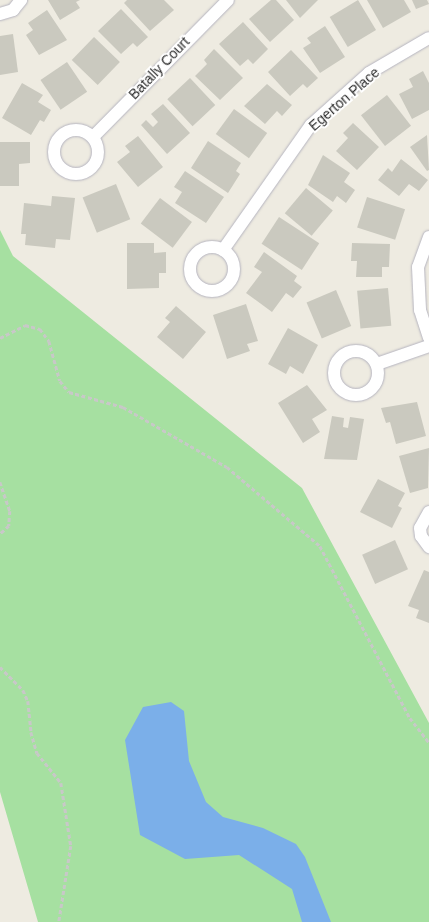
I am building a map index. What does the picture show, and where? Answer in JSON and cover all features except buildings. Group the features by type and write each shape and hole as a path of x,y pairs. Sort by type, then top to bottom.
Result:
{"street":[{"path":"0,14 13,10 21,0"},
{"name":"Batally Court","path":"93,137 228,0"},
{"name":"Egerton Place","path":"223,250 311,125 369,73 429,38"},
{"path":"429,237 418,267 420,310 429,338"},
{"path":"377,364 429,346"},
{"path":"429,512 420,528 429,547"}],"path":[{"path":"0,338 25,324 40,329 49,341 60,381 69,392 123,407 227,467 320,546 410,718 429,742"},
{"path":"0,482 10,511 8,526 0,534"},
{"path":"0,667 23,690 28,701 37,753 61,783 71,846 59,922"}],"green space":[{"path":"0,230 13,256 302,488 429,723 429,922 38,922 0,792"}],"water":[{"path":"171,702 184,711 189,761 206,802 223,817 263,828 296,844 305,857 331,922 302,922 292,889 239,855 185,859 140,835 125,740 143,707"}]}
